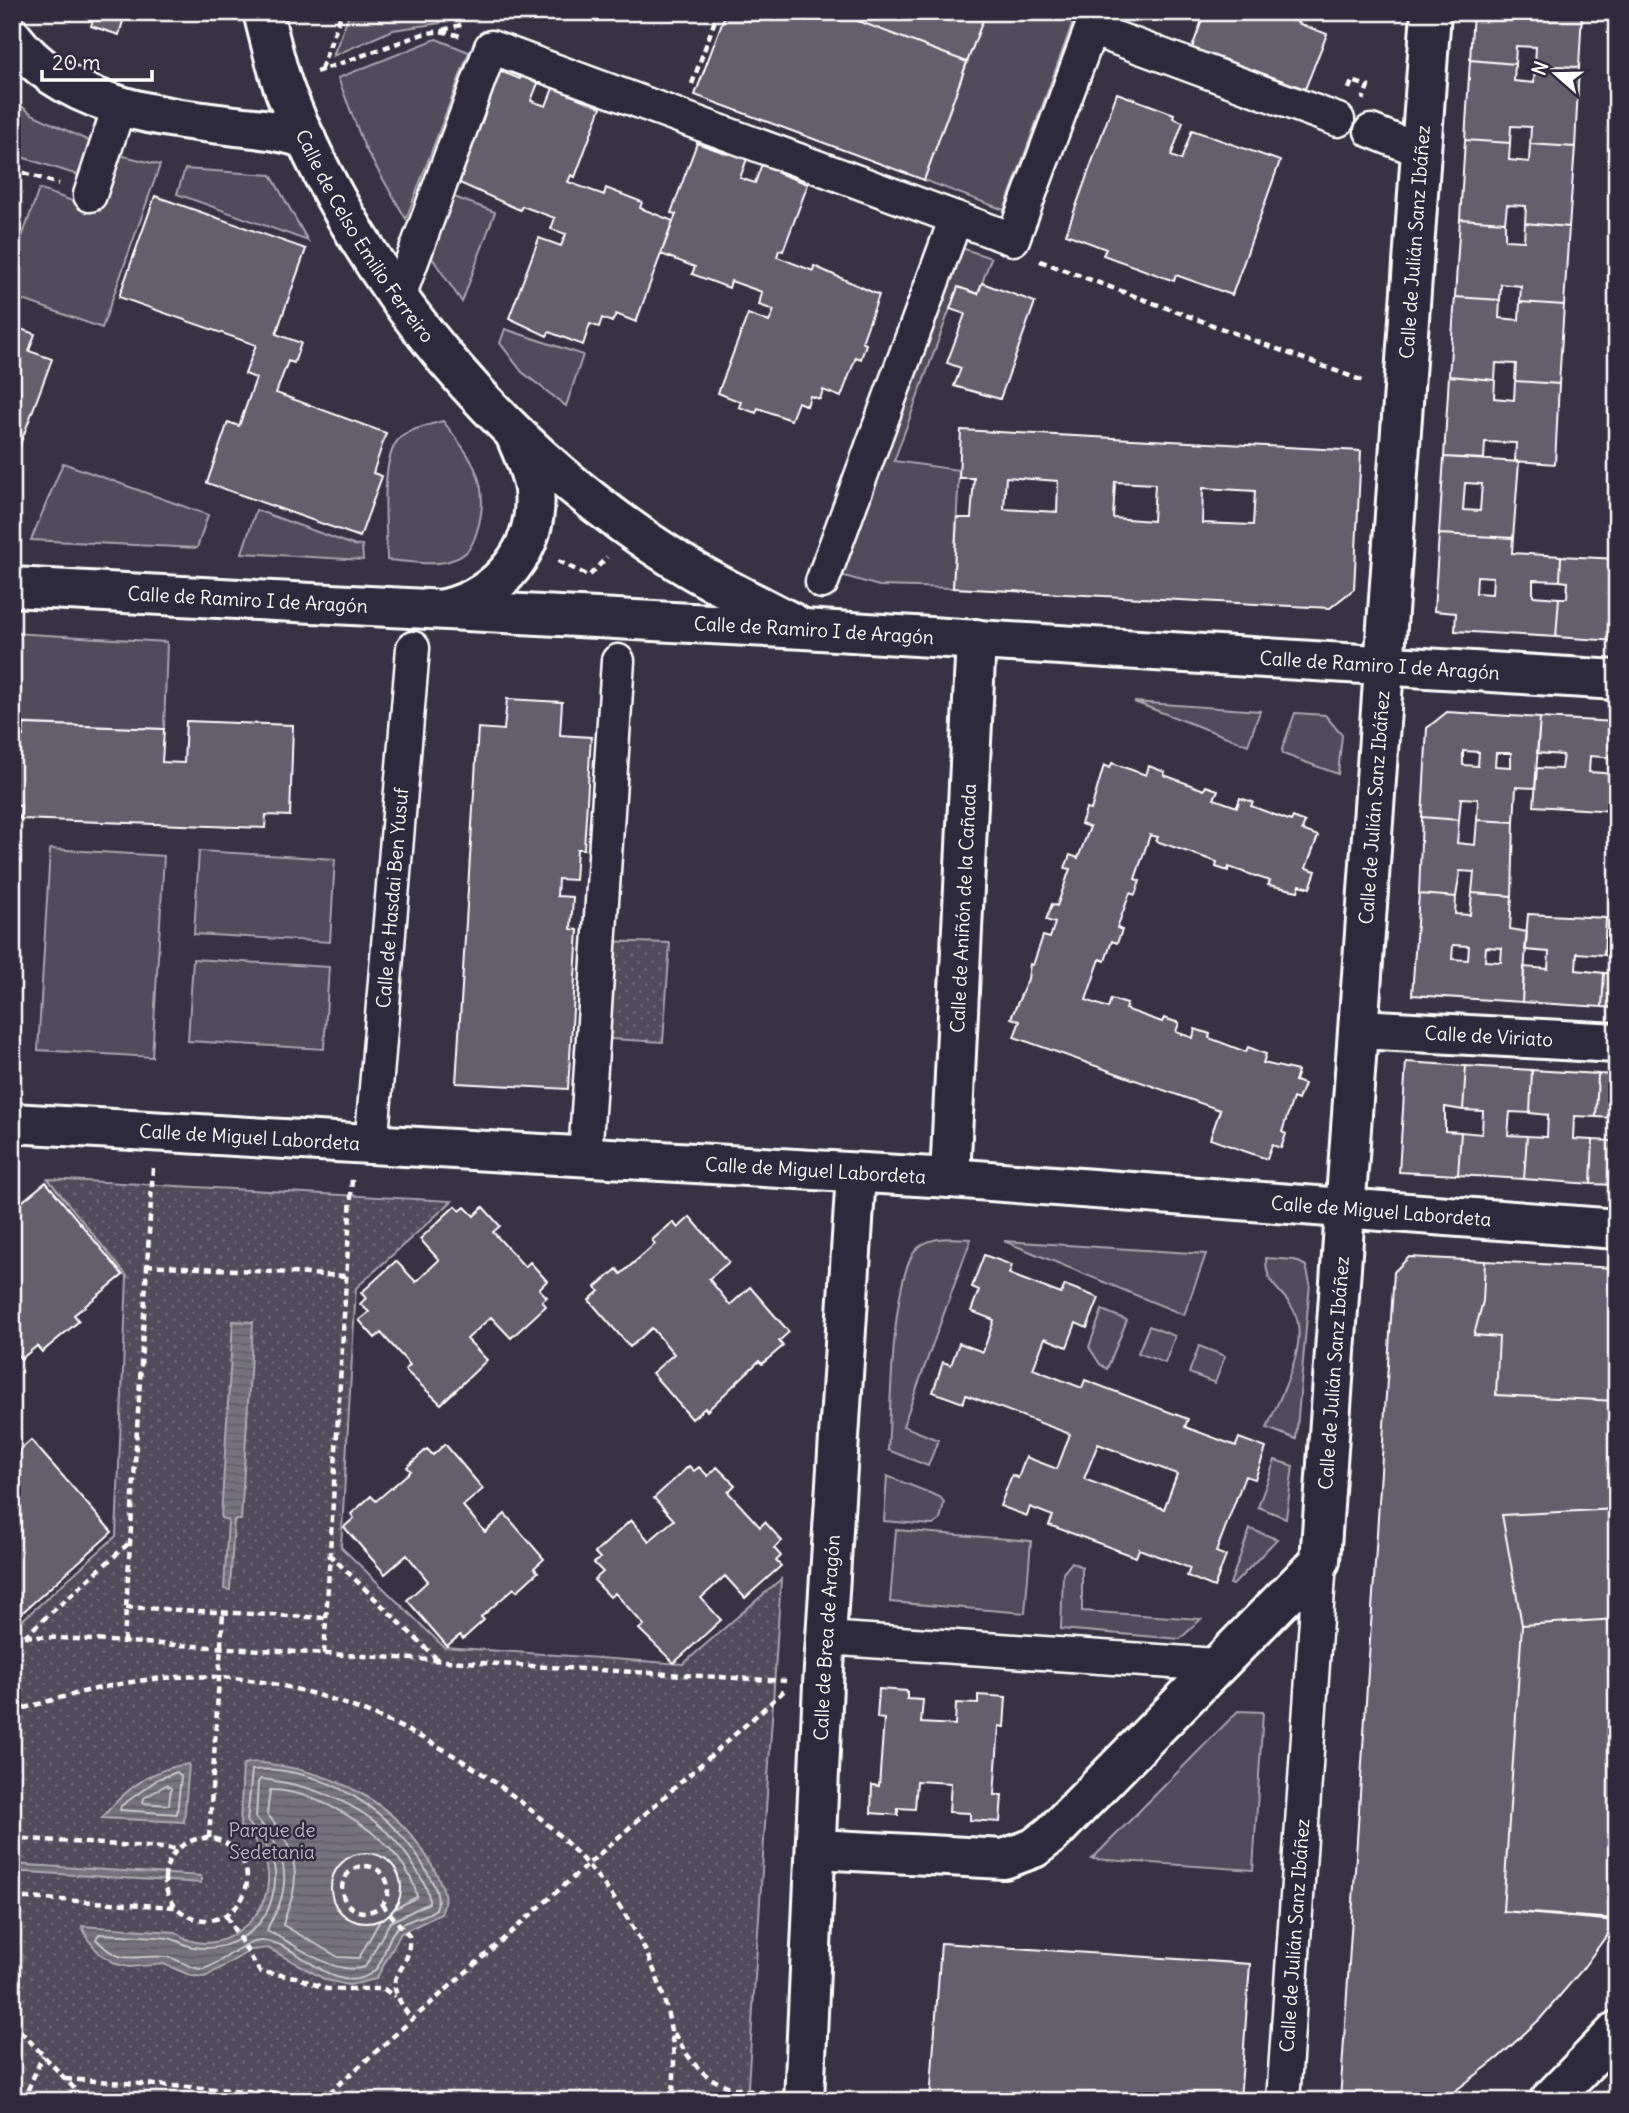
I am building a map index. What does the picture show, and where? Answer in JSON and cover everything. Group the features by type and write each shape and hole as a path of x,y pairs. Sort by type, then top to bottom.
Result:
{"street":[{"path":"12,37 24,53 80,92 119,107 292,134 285,107 284,88 263,12"},
{"name":"Calle de Julián Sanz Ibáñez","path":"1283,2101 1431,12"},
{"path":"398,299 491,47 1013,239 1091,29 1338,120"},
{"path":"90,195 119,107"},
{"path":"1371,131 1421,151"},
{"name":"Calle de Celso Emilio Ferreiro","path":"292,134 398,299 430,341 514,432 596,504 680,562 804,629"},
{"path":"822,582 956,218"},
{"name":"Calle de Celso Emilio Ferreiro","path":"438,611 462,605 496,584 510,570 531,532 534,489 514,432"},
{"name":"Calle de Ramiro I de Aragón","path":"12,587 804,629 1617,680"},
{"name":"Calle de Aniñón de la Cañada","path":"950,1178 976,639"},
{"name":"Calle de Hasdai Ben Yusuf","path":"363,1146 413,648"},
{"path":"585,1157 618,661"},
{"name":"Calle de Viriato","path":"1359,1029 1617,1043"},
{"name":"Calle de Miguel Labordeta","path":"12,1123 155,1134 585,1157 856,1175 950,1178 1346,1210 1617,1228"},
{"name":"Calle de Brea de Aragón","path":"804,2099 826,1638 856,1175"},
{"path":"816,1849 1004,1859 1020,1856 1052,1834 1320,1560"},
{"path":"826,1638 1216,1665"},
{"path":"1549,2101 1617,2031"}],"path":[{"path":"321,70 342,12"},
{"path":"680,79 692,84 718,12"},
{"path":"284,88 321,70 423,34 452,32"},
{"path":"12,169 90,195"},
{"path":"1013,239 1026,255 1404,396"},
{"path":"552,559 590,576 614,548"},
{"path":"124,1642 155,1134"},
{"path":"324,1654 345,1276 363,1146"},
{"path":"146,1265 345,1276"},
{"path":"26,1636 130,1543"},
{"path":"329,1554 439,1661"},
{"path":"126,1607 326,1618"},
{"path":"209,1838 223,1613"},
{"path":"12,1636 795,1681 320,2101"},
{"path":"12,1712 95,1687 174,1677 219,1677 253,1681 345,1703 405,1729 466,1763 544,1822 588,1863 632,1922 661,1986 672,2029 677,2068 673,2101"},
{"path":"12,1838 179,1849"},
{"path":"209,1838 230,1846 245,1867 247,1881 244,1895 226,1916 198,1920 176,1907 167,1894 164,1881 166,1868 179,1849 192,1840 209,1838"},
{"path":"361,1866 369,1866 382,1873 388,1887 382,1904 365,1911 351,1907 343,1894 344,1880 348,1873 361,1866"},
{"path":"12,1897 176,1907"},
{"path":"382,1904 409,1936 407,1954 393,1982 395,1997"},
{"path":"226,1916 260,1972 296,1977 327,1989 383,1989 395,1997 412,2020"},
{"path":"12,2022 86,2101"},
{"path":"672,2029 689,2060 707,2078 723,2087 804,2099"},
{"path":"23,2101 43,2055"},
{"path":"65,2079 325,2096"},
{"path":"12,2092 26,2093"}],"green space":[{"path":"350,12 448,12 440,23 393,30 333,56"},
{"path":"986,12 1047,12 1073,22 1004,210 924,180"},
{"path":"436,39 469,52 406,219 365,148 338,78"},
{"path":"12,99 32,114 93,143 81,176 12,154"},
{"path":"120,155 160,165 102,328 12,296 12,241 20,243 39,189 100,211"},
{"path":"185,169 271,175 308,241 177,194"},
{"path":"446,194 495,212 462,302 426,249"},
{"path":"959,247 991,258 978,294 958,287 894,461 959,470 953,588 879,586 844,576 842,572"},
{"path":"505,329 583,355 566,406 522,372 500,343"},
{"path":"443,421 471,460 481,486 481,517 474,539 465,553 445,562 387,560 386,480 392,451 398,440 407,433"},
{"path":"63,463 208,515 197,548 31,540"},
{"path":"256,510 356,546 362,545 363,560 242,553"},
{"path":"12,633 167,642 164,729 12,723"},
{"path":"1134,702 1260,711 1248,745"},
{"path":"1295,713 1325,715 1342,735 1338,774 1283,754 1282,749"},
{"path":"50,849 164,856 152,1057 38,1050"},
{"path":"199,851 335,859 330,942 194,934"},
{"path":"598,941 670,943 663,1042 594,1038"},
{"path":"193,959 329,967 324,1049 188,1041"},
{"name":"Parque de Sedetania","path":"48,1179 452,1201 356,1288 341,1547 444,1647 683,1664 781,1579 747,2101 12,2101 12,1624 18,1624 116,1536 127,1276"},
{"path":"944,1238 971,1239 903,1426 938,1440 928,1466 888,1450 894,1342 903,1282 910,1260 924,1243"},
{"path":"1004,1241 1206,1254 1184,1315"},
{"path":"1266,1258 1295,1260 1306,1266 1310,1283 1296,1439 1267,1428 1293,1366 1299,1333 1297,1318 1290,1304 1270,1279"},
{"path":"1102,1310 1127,1320 1107,1369 1100,1364 1089,1347"},
{"path":"1149,1326 1175,1336 1165,1363 1138,1353"},
{"path":"1199,1346 1225,1356 1215,1383 1189,1373"},
{"path":"1275,1460 1293,1466 1286,1518 1258,1507"},
{"path":"887,1476 940,1497 944,1502 940,1520 933,1525 884,1521"},
{"path":"1250,1529 1277,1539 1233,1585 1230,1584"},
{"path":"896,1530 1031,1541 1025,1613 890,1602"},
{"path":"1072,1562 1082,1567 1082,1611 1201,1619 1180,1639 1061,1629 1063,1573"},
{"path":"1238,1711 1263,1712 1253,1870 1092,1859"}],"water":[{"path":"233,1321 253,1322 241,1520 234,1520 230,1590 224,1589 228,1520 221,1518"},
{"path":"256,1762 310,1773 359,1792 381,1806 401,1824 419,1844 434,1869 444,1896 441,1914 401,1933 376,1979 349,1985 326,1980 268,1948 251,1950 205,1977 192,1976 164,1964 129,1967 116,1964 99,1953 87,1938 82,1926 176,1932 196,1942 217,1942 237,1933 254,1917 265,1897 268,1874 260,1850 240,1826 243,1764"},
{"path":"189,1764 184,1822 102,1818 120,1798 151,1775"},
{"path":"12,1864 201,1876 201,1883 12,1871"}],"building":[{"path":"77,12 120,12 119,17 123,21 119,35 91,26 94,17"},
{"path":"726,12 852,12 850,18 967,62 924,180 695,95"},
{"path":"852,12 986,12 967,62 850,18"},
{"path":"1205,12 1301,12 1297,23 1327,34 1305,89 1192,48"},
{"path":"1473,12 1582,12 1579,67 1535,65 1536,47 1516,46 1515,64 1470,60"},
{"path":"1470,60 1515,64 1514,81 1534,83 1535,65 1579,67 1575,147 1530,144 1531,127 1511,126 1510,143 1465,140"},
{"path":"490,67 520,79 523,71 540,78 531,101 546,106 555,83 572,90 570,95 601,107 575,177 571,175 568,182 604,195 606,188 642,202 640,208 673,221 636,322 616,314 612,322 602,318 599,327 590,324 583,345 549,332 547,336 509,318 539,238 561,246 566,234 551,229 555,218 522,206 520,210 453,180"},
{"path":"1117,93 1174,114 1173,118 1183,122 1171,156 1181,160 1192,130 1280,161 1232,295 1176,275 1174,281 1103,255 1106,249 1066,234"},
{"path":"1465,140 1510,143 1509,160 1529,162 1530,144 1575,147 1569,227 1525,223 1526,206 1507,205 1505,222 1460,219"},
{"path":"697,143 728,154 730,149 748,156 740,178 755,183 763,161 780,168 778,173 808,184 783,251 779,250 777,257 813,271 814,266 879,295 862,342 866,344 861,359 856,357 841,397 823,390 820,399 810,396 807,406 798,402 791,420 758,408 756,413 739,407 741,402 718,393 748,314 769,322 774,310 759,305 762,292 731,281 729,288 692,274 695,267 661,254 676,214 671,213"},
{"path":"155,196 306,249 276,334 301,343 294,363 288,361 276,393 386,433 373,473 382,476 360,537 207,483 228,422 239,426 256,378 245,374 256,345 119,297"},
{"path":"1460,219 1505,222 1505,240 1524,241 1525,223 1569,227 1564,305 1520,302 1521,286 1501,284 1500,300 1455,297"},
{"path":"982,283 1035,302 1000,399 954,386 961,368 947,363 965,314 950,309 958,287 978,294"},
{"path":"1455,297 1500,300 1499,318 1519,320 1520,302 1564,305 1559,384 1515,381 1516,364 1496,363 1495,380 1449,376"},
{"path":"12,326 35,334 29,351 52,359 12,466"},
{"path":"1449,376 1495,380 1494,398 1514,400 1515,381 1559,384 1555,464 1515,461 1516,443 1485,442 1484,459 1444,457"},
{"path":"961,430 1361,451 1354,589 1330,608 953,588 957,518 971,518 974,478 959,478","holes":["1006,477 1058,481 1057,512 1004,509","1115,482 1155,484 1153,521 1113,518","1203,488 1255,491 1253,525 1202,523"]},
{"path":"1444,457 1519,462 1513,538 1439,534","holes":["1465,483 1482,484 1480,511 1463,510"]},
{"path":"1439,534 1513,538 1512,553 1561,556 1560,581 1533,580 1533,596 1559,598 1556,637 1455,631 1456,613 1434,611","holes":["1477,576 1493,577 1492,594 1476,593"]},
{"path":"1561,556 1617,559 1617,641 1556,637 1559,598 1567,598 1568,582 1560,581"},
{"path":"507,699 562,702 560,735 591,737 584,849 577,849 575,880 558,879 557,896 573,897 571,929 578,930 568,1089 456,1083 478,728 504,730"},
{"path":"1447,712 1540,718 1535,788 1516,787 1514,822 1477,820 1478,799 1461,798 1459,820 1422,817 1427,728","holes":["1463,751 1479,752 1478,766 1463,765","1496,753 1511,753 1511,767 1495,766"]},
{"path":"1540,718 1617,722 1617,758 1590,756 1589,772 1617,774 1615,811 1534,806 1537,768 1561,769 1563,755 1537,753"},
{"path":"186,721 293,725 290,816 266,815 265,828 20,819 21,806 12,805 12,736 23,736 24,724 164,729 162,762 184,763"},
{"path":"1112,763 1146,775 1149,766 1165,772 1164,775 1204,790 1206,786 1218,790 1214,799 1237,807 1240,798 1253,802 1251,806 1291,821 1293,817 1305,822 1302,830 1318,836 1306,868 1316,871 1310,888 1300,885 1298,891 1268,885 1270,881 1229,867 1228,871 1216,867 1217,862 1156,841 1158,837 1150,835 1135,879 1140,881 1135,895 1130,893 1117,928 1122,930 1117,943 1112,941 1105,961 1100,959 1086,1000 1108,1008 1111,999 1127,1004 1125,1009 1162,1022 1164,1018 1179,1023 1176,1032 1193,1038 1195,1029 1210,1034 1209,1038 1246,1052 1248,1047 1266,1054 1263,1063 1298,1071 1295,1081 1304,1084 1298,1100 1293,1098 1282,1132 1286,1134 1281,1148 1272,1145 1267,1159 1210,1139 1220,1110 1014,1037 1020,1021 1011,1018 1028,979 1030,964 1033,965 1043,936 1050,938 1055,923 1046,920 1052,904 1057,906 1070,869 1065,868 1070,855 1078,858 1090,827 1081,824 1086,809 1091,810 1104,765 1110,768"},
{"path":"1422,817 1459,820 1457,843 1475,845 1477,820 1514,822 1512,896 1472,893 1474,872 1460,871 1456,897 1419,894"},
{"path":"1472,893 1512,896 1510,929 1527,932 1522,1002 1412,995 1419,894 1456,897 1455,914 1470,915","holes":["1453,945 1469,946 1468,960 1452,959","1486,947 1502,948 1501,962 1485,961"]},
{"path":"1528,914 1606,918 1604,955 1577,953 1576,970 1604,973 1602,1007 1522,1002 1524,967 1548,969 1549,952 1525,950"},
{"path":"1606,918 1617,919 1617,956 1604,955"},
{"path":"12,938 17,938 14,1003 12,1003"},
{"path":"1604,973 1617,973 1617,1008 1602,1007"},
{"path":"1406,1062 1466,1066 1463,1110 1445,1107 1445,1131 1461,1132 1458,1175 1399,1172"},
{"path":"1466,1066 1532,1070 1530,1113 1510,1112 1508,1135 1527,1136 1524,1179 1458,1175 1461,1132 1482,1134 1483,1111 1463,1110"},
{"path":"1532,1070 1598,1074 1596,1117 1574,1116 1573,1139 1593,1140 1591,1184 1524,1179 1527,1136 1547,1137 1548,1115 1530,1113"},
{"path":"1598,1074 1617,1075 1617,1185 1591,1184 1593,1140 1613,1141 1615,1118 1596,1117"},
{"path":"46,1182 123,1275 74,1315 79,1321 42,1352 37,1346 21,1359 12,1348 12,1210"},
{"path":"455,1206 460,1211 465,1207 474,1216 483,1207 500,1226 493,1232 525,1267 530,1262 547,1281 539,1289 547,1297 542,1301 546,1306 511,1338 491,1317 467,1339 487,1360 441,1404 405,1370 410,1365 381,1333 375,1338 359,1320 369,1312 360,1304 366,1298 361,1293 396,1261 416,1282 439,1260 420,1239"},
{"path":"690,1217 729,1262 709,1279 730,1305 750,1287 789,1332 779,1341 783,1346 762,1364 759,1361 707,1411 705,1408 692,1419 652,1373 674,1354 652,1328 630,1347 589,1300 599,1291 596,1287 617,1269 621,1274 655,1244 652,1240 673,1222 678,1228"},
{"path":"984,1255 1012,1265 1009,1274 1061,1294 1065,1285 1099,1298 1087,1328 1076,1323 1067,1347 1045,1338 1033,1369 1082,1388 1085,1380 1188,1419 1185,1427 1236,1446 1239,1438 1266,1448 1255,1479 1245,1476 1216,1552 1226,1556 1214,1587 1187,1576 1190,1568 1139,1549 1136,1557 1049,1525 1053,1516 1030,1507 1027,1516 1000,1506 1012,1475 1018,1478 1026,1457 1057,1469 1070,1434 966,1395 963,1403 933,1392 943,1362 951,1365 959,1343 983,1352 994,1320 971,1311 979,1290 972,1287","holes":["1098,1444 1177,1474 1164,1509 1084,1479"]},
{"path":"1409,1257 1485,1261 1483,1301 1474,1335 1499,1337 1496,1395 1617,1401 1617,1509 1502,1515 1522,1625 1503,1911 1617,1921 1581,1971 1540,2019 1498,2058 1442,2101 1340,2101 1394,1272"},
{"path":"1485,1261 1617,1268 1617,1401 1496,1395 1499,1337 1474,1335 1483,1301"},
{"path":"31,1440 112,1532 14,1620 12,1457"},
{"path":"445,1444 483,1489 463,1506 485,1532 505,1514 544,1559 534,1568 538,1572 517,1591 514,1588 481,1617 484,1620 463,1639 460,1635 447,1646 407,1600 428,1581 407,1555 385,1574 344,1527 354,1518 351,1514 371,1496 376,1501 411,1471 407,1467 427,1449 433,1455"},
{"path":"689,1466 694,1471 699,1467 708,1476 717,1467 735,1485 728,1492 760,1527 765,1522 782,1541 774,1548 781,1556 776,1561 781,1566 745,1598 725,1576 701,1598 721,1620 674,1663 639,1629 644,1625 615,1593 610,1597 594,1580 603,1572 594,1563 600,1558 595,1553 631,1520 649,1541 674,1520 654,1498"},
{"path":"1617,1509 1617,1619 1522,1625 1502,1515"},
{"path":"1617,1619 1617,1919 1503,1911 1522,1625"},
{"path":"879,1689 907,1691 907,1699 923,1700 921,1723 955,1725 956,1703 978,1704 978,1695 1006,1697 1004,1727 999,1726 994,1795 1002,1795 1000,1822 970,1820 970,1813 949,1812 951,1783 917,1781 915,1809 898,1808 898,1815 871,1813 872,1785 879,1786 884,1719 877,1718"},
{"path":"359,1853 373,1853 386,1859 395,1868 401,1888 399,1901 391,1913 373,1923 359,1923 346,1917 337,1908 331,1895 331,1881 337,1868 346,1859"},
{"path":"941,1943 1250,1964 1240,2101 930,2101"}]}
